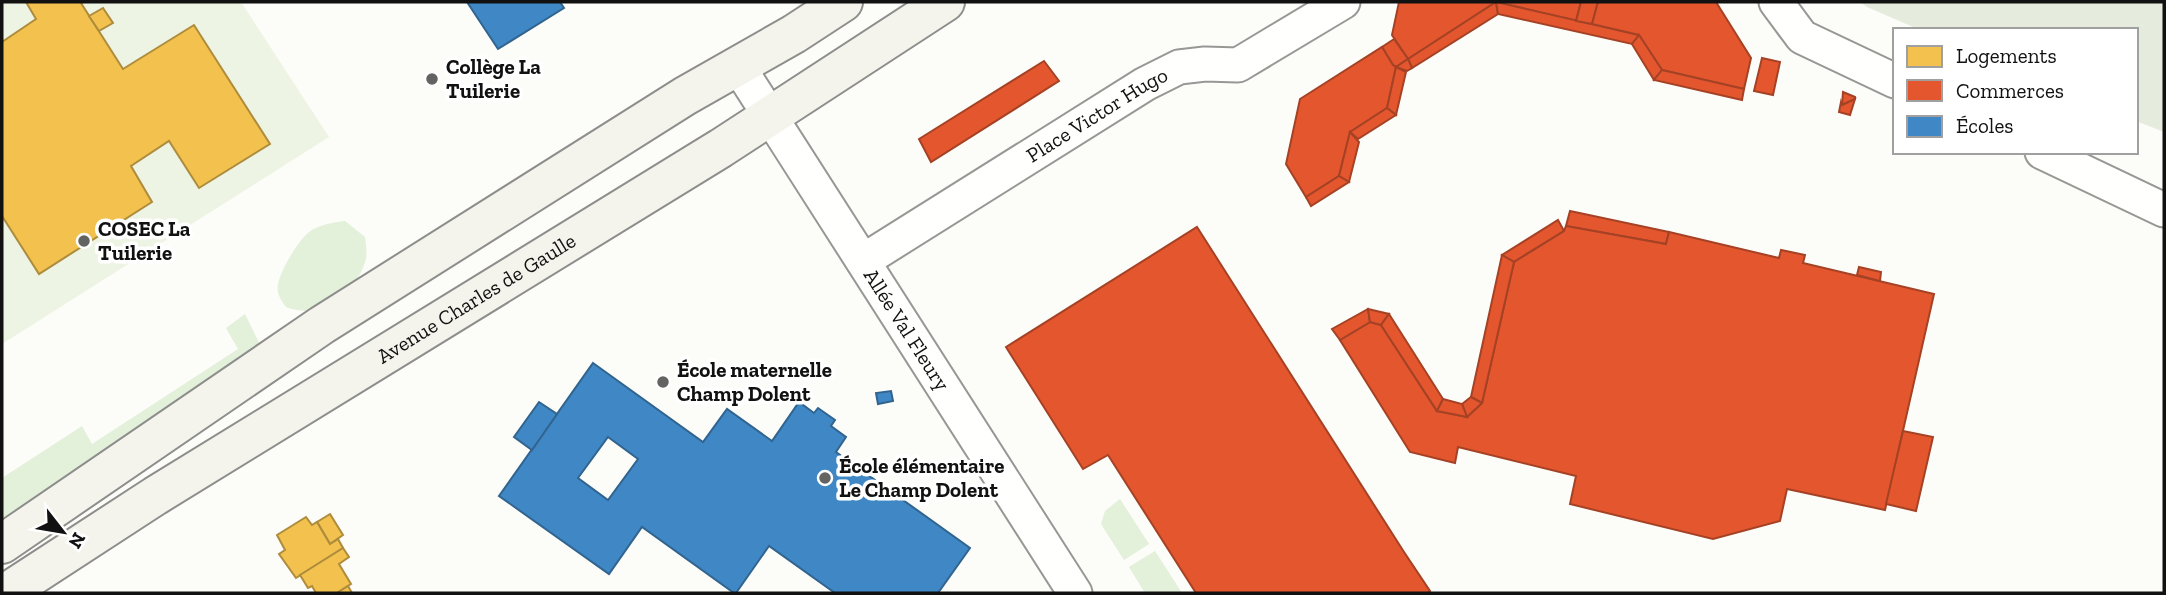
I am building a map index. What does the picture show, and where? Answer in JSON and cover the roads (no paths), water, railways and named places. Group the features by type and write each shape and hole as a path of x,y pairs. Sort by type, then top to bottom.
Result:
{"main road":[{"path":"2,544 323,326 685,96 843,2"},
{"name":"Avenue Charles de Gaulle","path":"6,593 155,496 770,116 945,2"}],"street":[{"name":"Place Victor Hugo","path":"863,261 1145,84 1179,67 1205,64 1238,65 1343,2"},
{"path":"1776,2 1801,37 1893,80"},
{"name":"Allée Val Fleury","path":"738,66 1075,593"},
{"path":"2046,154 2164,210"}],"place":[{"name":"Collège La Tuilerie","path":"432,79"},
{"name":"COSEC La Tuilerie","path":"84,241"},
{"name":"École maternelle Champ Dolent","path":"663,382"},
{"name":"École élémentaire Le Champ Dolent","path":"825,478"}]}
